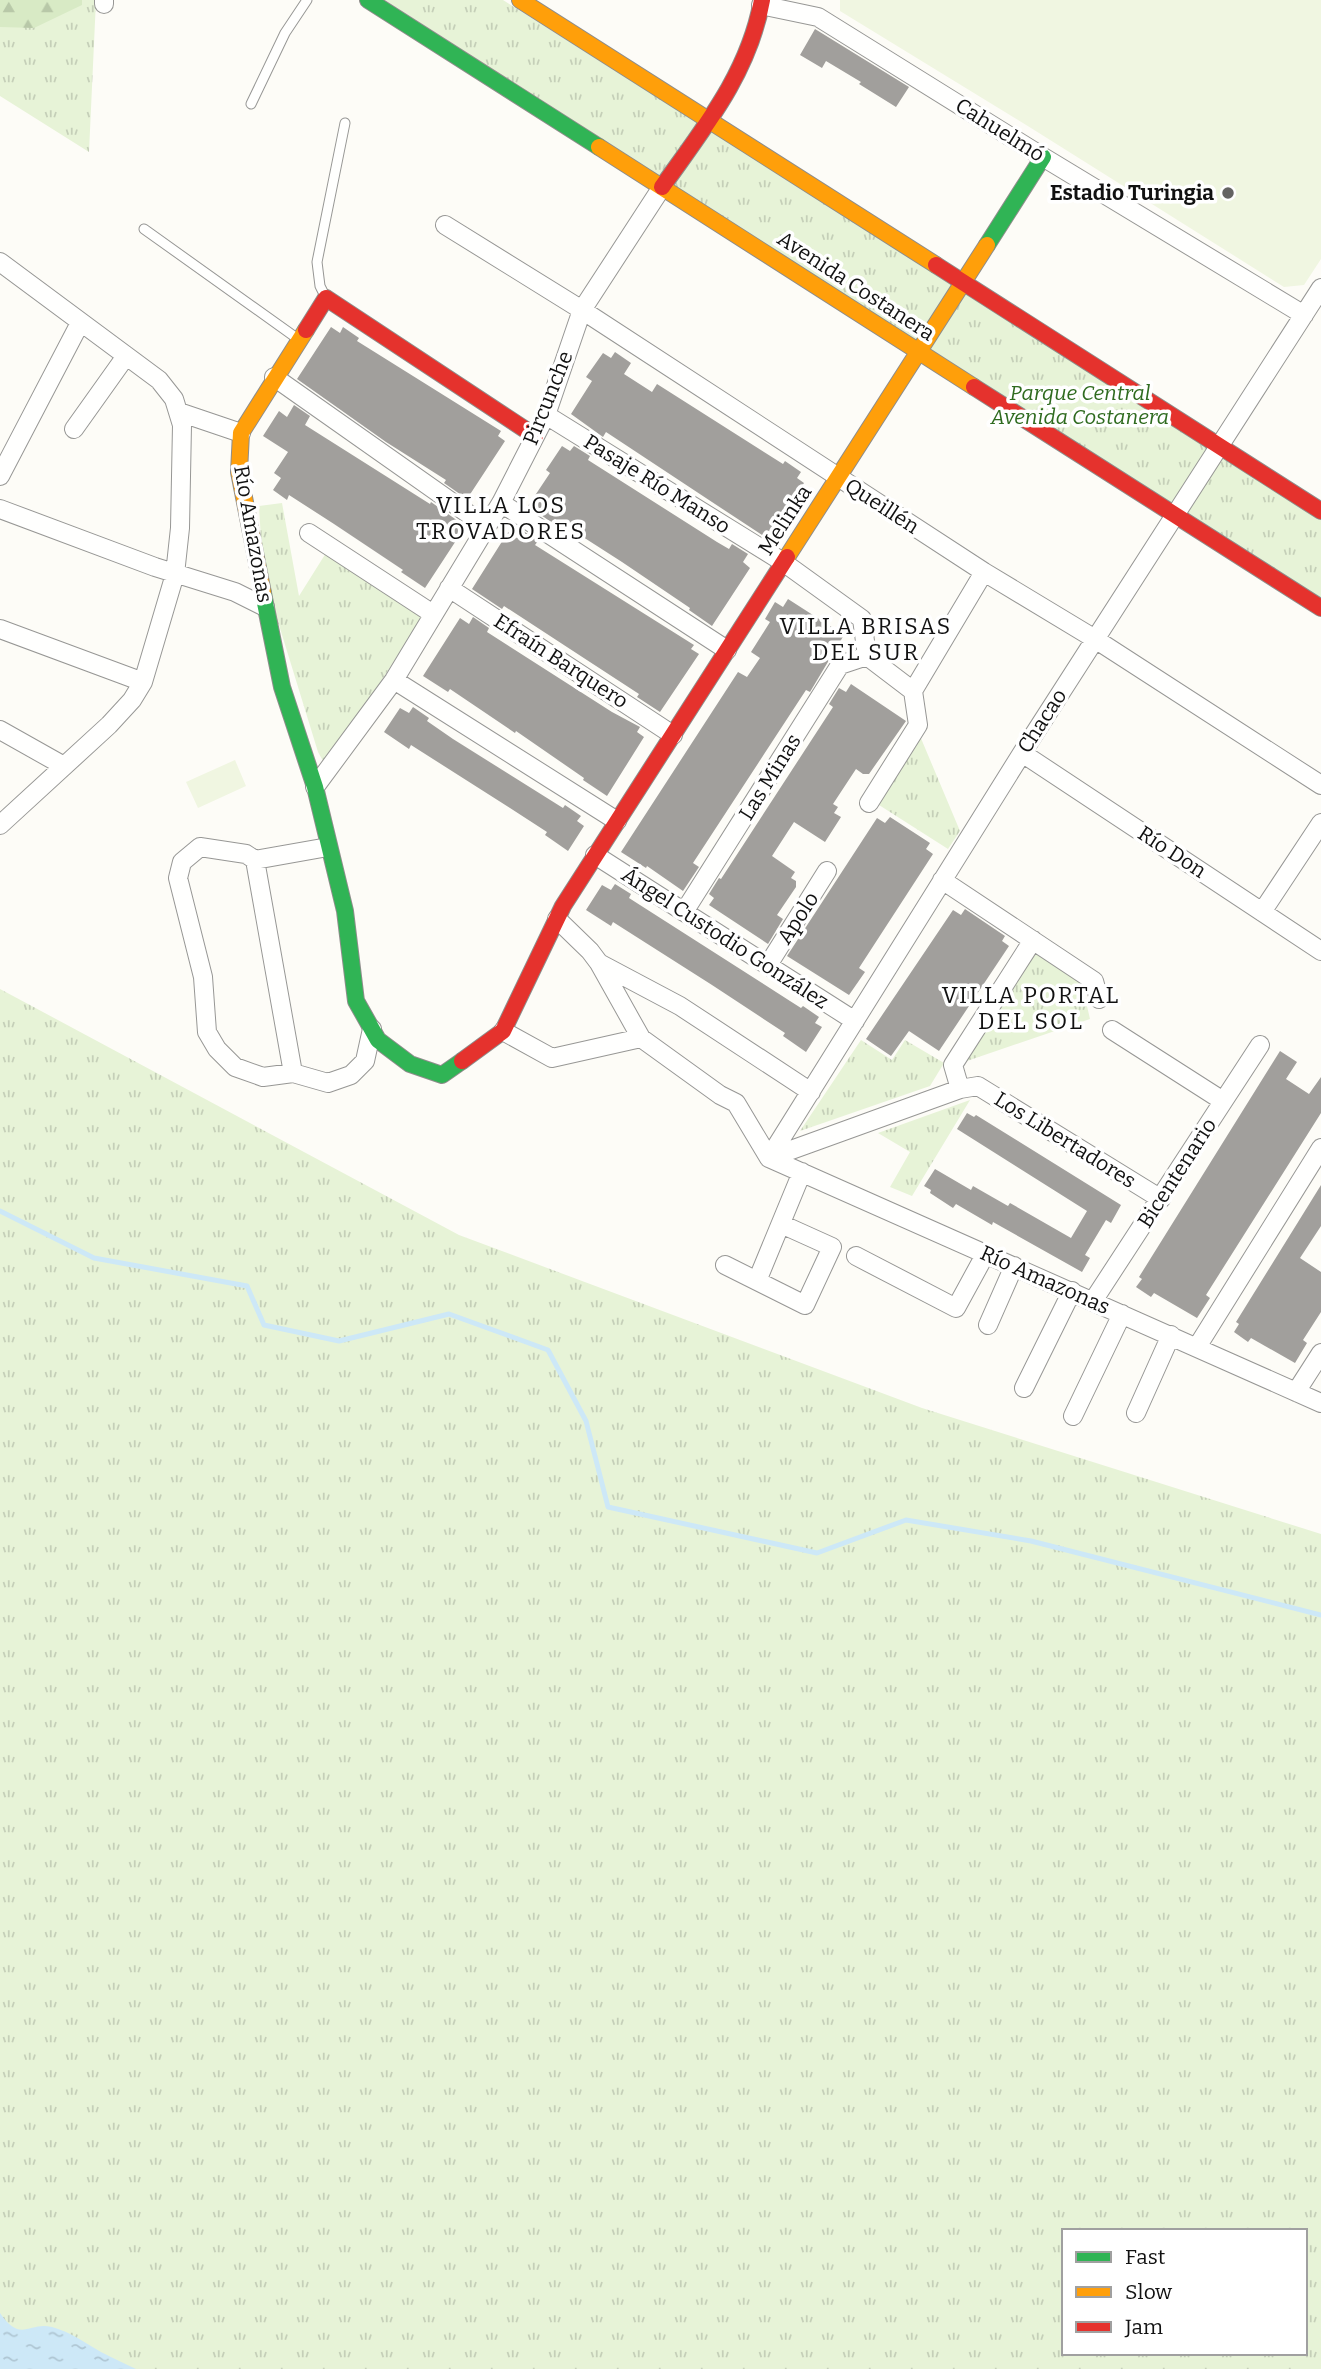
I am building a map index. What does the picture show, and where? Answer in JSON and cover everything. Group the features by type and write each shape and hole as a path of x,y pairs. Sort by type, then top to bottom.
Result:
{"street":[{"name":"Avenida Costanera","path":"368,0 1321,608"},
{"path":"520,0 1321,511"},
{"name":"Pircunche","path":"315,787 394,680 501,503 546,415 582,310 709,120 751,45 762,3"},
{"name":"Cahuelmó","path":"762,3 818,17 1304,315"},
{"name":"Melinka","path":"503,1031 560,913 595,855 1043,157"},
{"name":"Queillén","path":"445,225 582,310 984,572 1095,639 1321,785"},
{"path":"0,262 159,380 179,412 182,439 180,528 175,574 143,682 132,700 0,825"},
{"name":"Chacao","path":"769,1158 1022,752 1321,288"},
{"path":"326,298 535,436"},
{"name":"Río Amazonas","path":"326,298 241,433 239,472 282,687 315,787 345,911 356,1001 378,1040 410,1064 442,1075 503,1031"},
{"path":"0,476 80,323"},
{"path":"75,429 125,356"},
{"path":"274,377 487,527"},
{"path":"179,412 241,433"},
{"name":"Pasaje Río Manso","path":"546,415 783,562 862,619 867,656"},
{"path":"501,503 727,650"},
{"path":"0,509 175,574 234,592 265,607"},
{"path":"309,533 433,614"},
{"path":"869,803 918,725 913,691 984,572"},
{"name":"Efraín Barquero","path":"449,588 673,735"},
{"path":"0,629 143,682"},
{"path":"867,656 913,691"},
{"name":"Las Minas","path":"684,912 840,665 867,656"},
{"path":"394,680 617,821"},
{"path":"0,730 64,766"},
{"name":"Río Don","path":"1022,752 1321,951"},
{"path":"1262,912 1321,823"},
{"path":"328,847 255,860 246,855 200,847 182,862 178,878 203,977 207,1032 216,1049 235,1067 263,1077 293,1073 328,1083 351,1076 365,1061 372,1029"},
{"name":"Ángel Custodio González","path":"595,855 855,1021"},
{"path":"255,860 293,1073"},
{"name":"Apolo","path":"768,965 827,871"},
{"path":"942,880 1094,981 1100,999"},
{"path":"560,913 599,963 641,1038 720,1095 736,1103 755,1139 769,1158 960,1089 953,1065 1033,940"},
{"path":"599,963 680,1006 811,1092"},
{"path":"1112,1030 1223,1101"},
{"path":"503,1031 552,1058 641,1038"},
{"name":"Bicentenario","path":"1093,1301 1260,1045"},
{"name":"Los Libertadores","path":"960,1089 978,1086 1161,1199"},
{"path":"1197,1347 1321,1148"},
{"name":"Río Amazonas","path":"769,1158 1321,1402"},
{"path":"757,1281 802,1172"},
{"path":"725,1265 805,1304 832,1247 781,1224"},
{"path":"856,1256 956,1308 986,1253"},
{"path":"988,1325 1014,1266"},
{"path":"1024,1388 1072,1291"},
{"path":"1073,1416 1122,1314"},
{"path":"1136,1413 1171,1335"},
{"path":"1296,1392 1321,1353"}],"lane":[{"path":"251,104 285,33 307,0"},
{"path":"326,298 320,286 317,262 345,123"},
{"path":"144,229 298,340"}],"green space":[{"path":"0,0 96,0 89,152 0,96"},
{"path":"0,0 82,0 82,5 34,28 0,27"},
{"name":"Parque Central Avenida Costanera","path":"385,0 503,0 1321,515 1321,603"},
{"name":"Estadio Turingia","path":"840,0 1321,0 1321,259 1304,285 1284,287 840,11"},
{"path":"282,503 299,596 326,553 424,615 330,760 323,761 318,752 279,625 265,607 259,506"},
{"path":"920,736 960,831 948,849 879,805"},
{"path":"235,760 246,786 198,808 186,782"},
{"path":"1033,952 1042,953 1081,980 1090,1019 964,1062"},
{"path":"0,989 459,1235 922,1408 1321,1534 1321,2369 0,2369"},
{"path":"861,1040 892,1060 905,1040 944,1063 930,1086 800,1131"},
{"path":"970,1100 912,1196 890,1187 910,1152 878,1133"}],"water":[{"path":"0,2313 7,2322 20,2329 44,2326 59,2329 136,2369 0,2369"}],"building":[{"path":"815,29 909,87 896,107 826,61 822,68 800,55"},
{"path":"331,327 340,333 343,327 359,338 357,341 501,431 498,436 505,441 467,499 444,483 446,480 386,442 297,379"},
{"path":"615,352 631,363 624,374 652,392 657,384 783,464 785,461 801,472 797,478 804,483 768,539 606,432 603,437 571,414 592,381 586,377 603,353 611,358"},
{"path":"294,405 310,416 305,425 458,521 455,525 463,530 425,588 334,524 289,495 287,500 273,490 281,478 274,473 288,452 263,436 279,411 287,417"},
{"path":"562,446 570,451 574,446 590,456 588,460 717,542 729,549 732,544 748,554 743,562 750,568 712,626 622,562 555,519 551,522 528,506 550,473 546,470"},
{"path":"522,530 538,541 535,545 694,645 691,649 699,654 660,712 637,697 639,694 504,606 502,609 472,589 508,532 517,538"},
{"path":"788,599 844,635 810,692 806,690 693,863 699,867 683,891 621,852 738,672 747,677 760,658 751,652 770,622 765,619 775,602 783,607"},
{"path":"473,617 489,628 487,632 640,727 637,732 644,737 607,796 516,731 515,733 450,689 448,692 423,676 460,618 469,624"},
{"path":"851,684 906,721 869,774 863,774 856,769 833,804 838,807 834,813 841,817 825,842 794,822 772,856 795,872 791,878 796,881 796,887 777,915 783,919 768,944 709,905 714,898 709,894 833,707 829,704 839,688 846,692"},
{"path":"413,707 429,718 427,721 453,739 563,808 565,805 581,816 577,821 584,826 568,851 545,835 547,832 510,808 411,745 409,749 384,732 400,708 409,713"},
{"path":"890,817 930,843 926,849 933,854 859,968 865,972 849,995 787,956 877,818 885,823"},
{"path":"615,884 631,894 629,898 819,1017 815,1023 822,1027 806,1052 783,1036 785,1033 712,985 613,922 611,926 586,910 602,885 611,890"},
{"path":"965,909 1005,936 1002,941 1009,946 939,1051 909,1031 891,1056 866,1039 953,910 961,915"},
{"path":"1280,1051 1297,1062 1286,1079 1309,1094 1321,1077 1321,1113 1206,1295 1210,1298 1197,1318 1154,1293 1151,1297 1136,1287 1142,1279 1139,1277"},
{"path":"967,1113 974,1117 976,1115 1121,1205 1111,1223 1106,1220 1085,1255 1090,1258 1082,1272 993,1222 992,1225 956,1204 953,1208 924,1186 935,1169 971,1190 973,1186 1008,1206 1010,1203 1071,1238 1087,1211 957,1129"},
{"path":"1321,1185 1321,1226 1300,1258 1321,1272 1321,1312 1303,1340 1307,1343 1295,1363 1251,1338 1248,1342 1234,1332 1239,1324 1236,1322"}],"waterway":[{"path":"0,1211 94,1258 247,1286 264,1325 339,1341 449,1314 548,1350 586,1421 608,1507 817,1553 906,1520 1031,1541 1321,1615"}],"traffic: fast":[{"path":"368,0 599,147"},
{"path":"987,245 1043,157"},
{"path":"263,593 282,687 315,787 345,911 356,1001 378,1040 410,1064 442,1075 462,1061"}],"traffic: slow":[{"path":"520,0 936,265"},
{"path":"599,147 974,387"},
{"path":"787,557 987,245"},
{"path":"263,593 239,472 241,433 306,330"}],"traffic: jam":[{"path":"662,187 709,121 736,76 756,27 762,0"},
{"path":"936,265 1321,511"},
{"path":"306,330 326,298 535,436"},
{"path":"974,387 1321,608"},
{"path":"462,1061 503,1031 563,906 787,557"}],"place":[{"name":"Estadio Turingia","path":"1228,193"}],"district":[{"name":"VILLA LOS TROVADORES","path":"501,518"},
{"name":"VILLA BRISAS DEL SUR","path":"866,639"},
{"name":"VILLA PORTAL DEL SOL","path":"1031,1008"}]}
